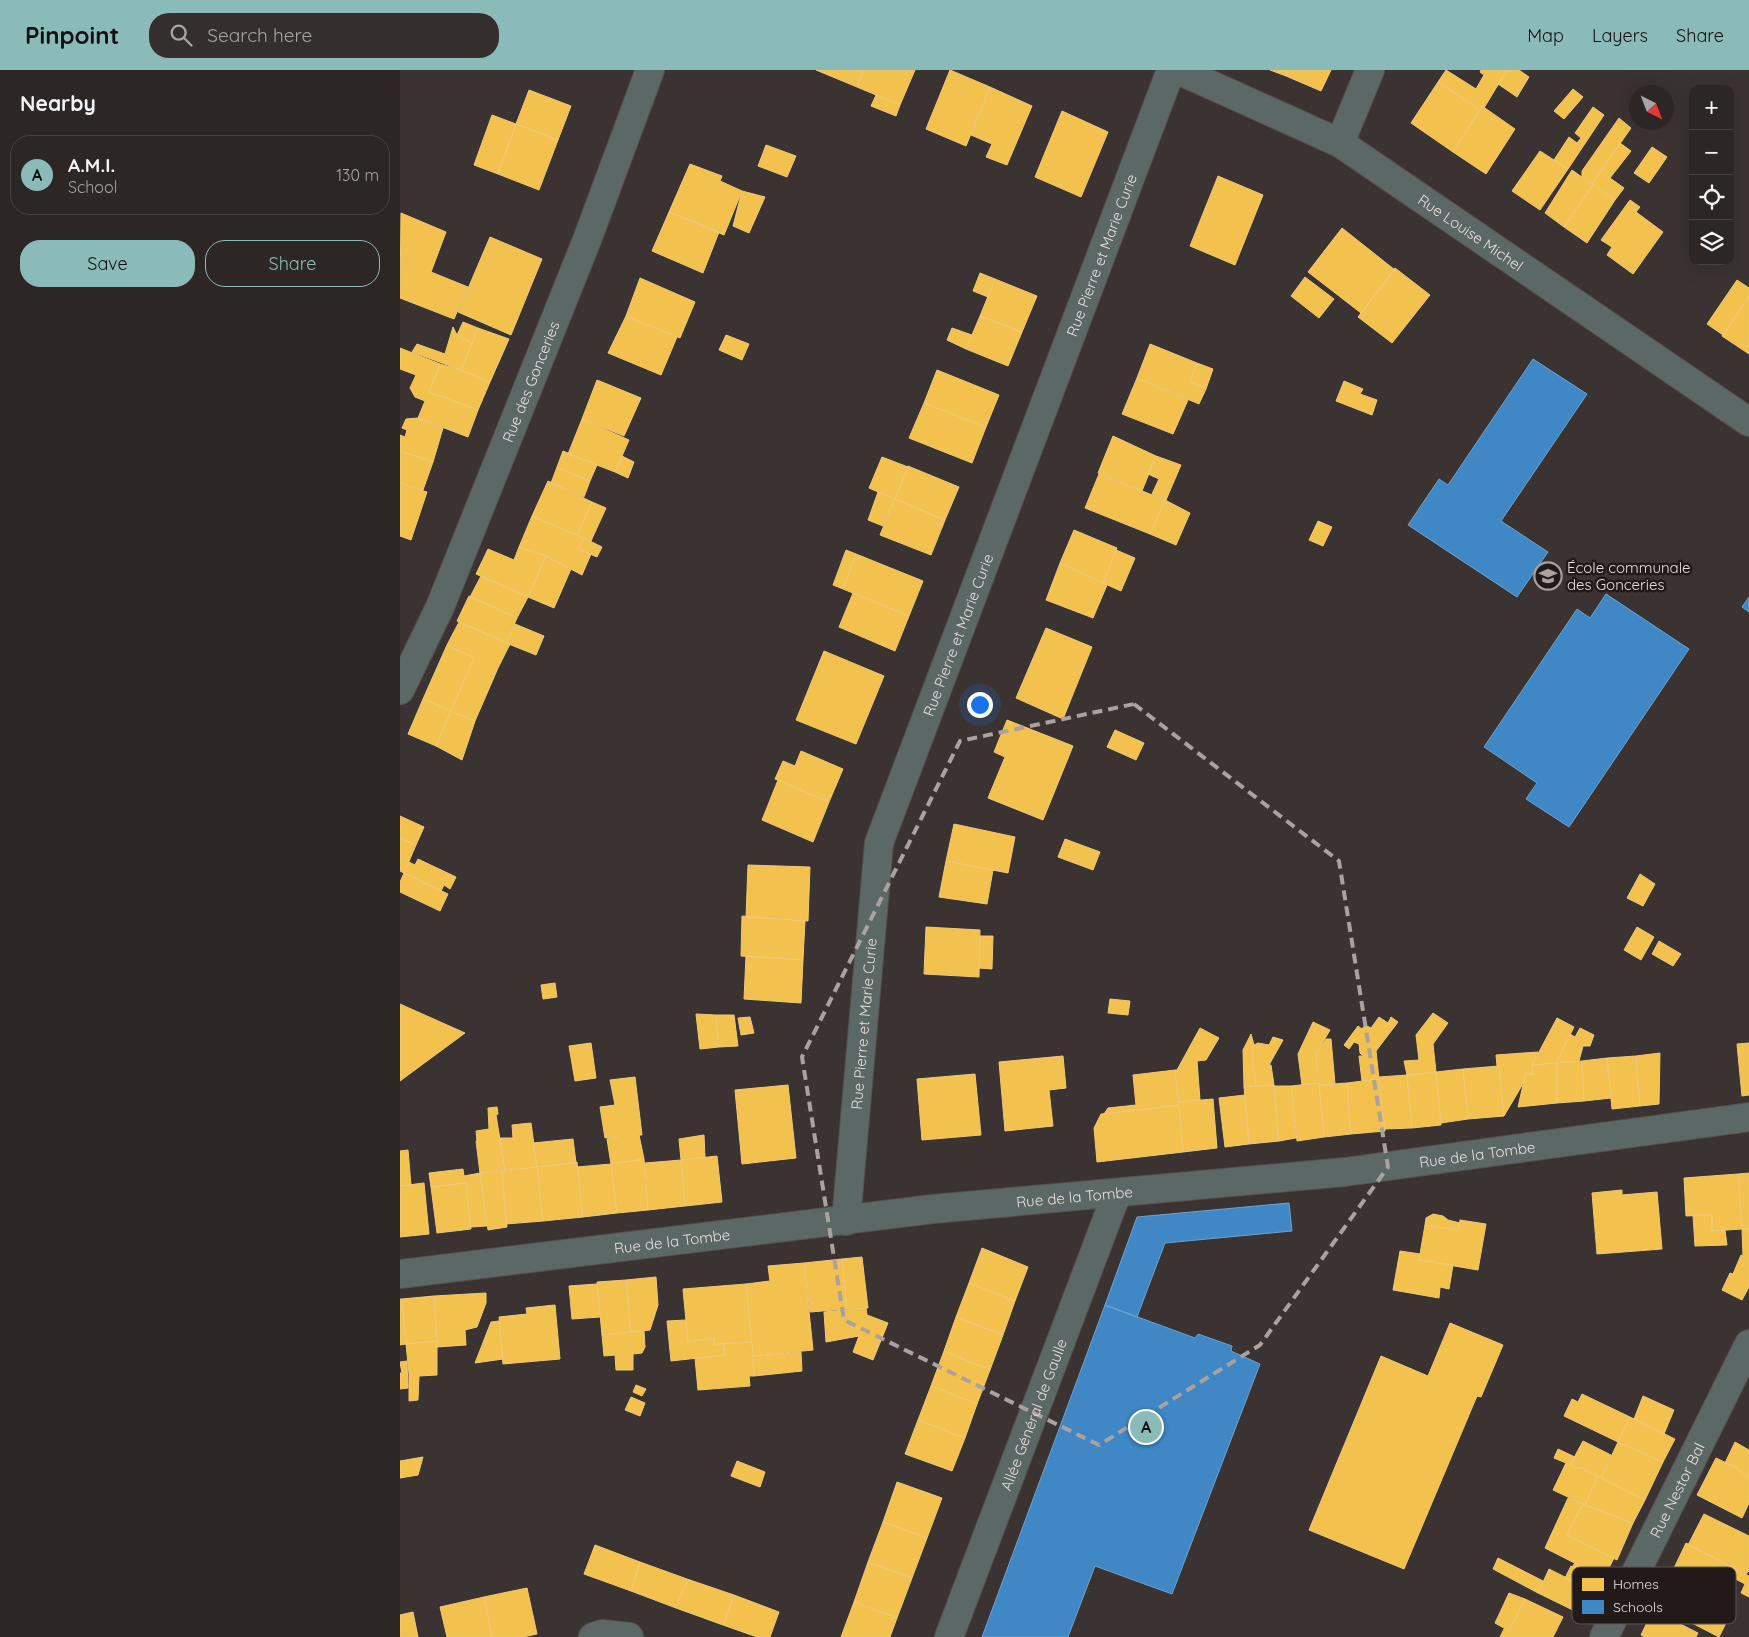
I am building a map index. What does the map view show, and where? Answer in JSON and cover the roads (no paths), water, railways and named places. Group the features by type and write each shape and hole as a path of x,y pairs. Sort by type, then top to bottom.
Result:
{"street":[{"name":"Rue des Gonceries","path":"400,690 443,598 587,240 650,70"},
{"name":"Rue Pierre et Marie Curie","path":"846,1221 879,843 1171,70"},
{"name":"Rue Louise Michel","path":"1178,70 1340,143 1749,422"},
{"path":"1340,143 1370,70"},
{"name":"Rue de la Tombe","path":"400,1274 934,1209 1345,1172 1749,1117"},
{"name":"Allée Général de Gaulle","path":"949,1637 1117,1193"},
{"name":"Rue Nestor Bal","path":"1639,1567 1749,1344"},
{"name":"Rue Nestor Bal","path":"1604,1637 1610,1624"},
{"path":"593,1637 602,1634 629,1637"}],"place":[{"name":"École communale des Gonceries","path":"1548,576"},
{"name":"A.M.I.","path":"1146,1427"}]}
